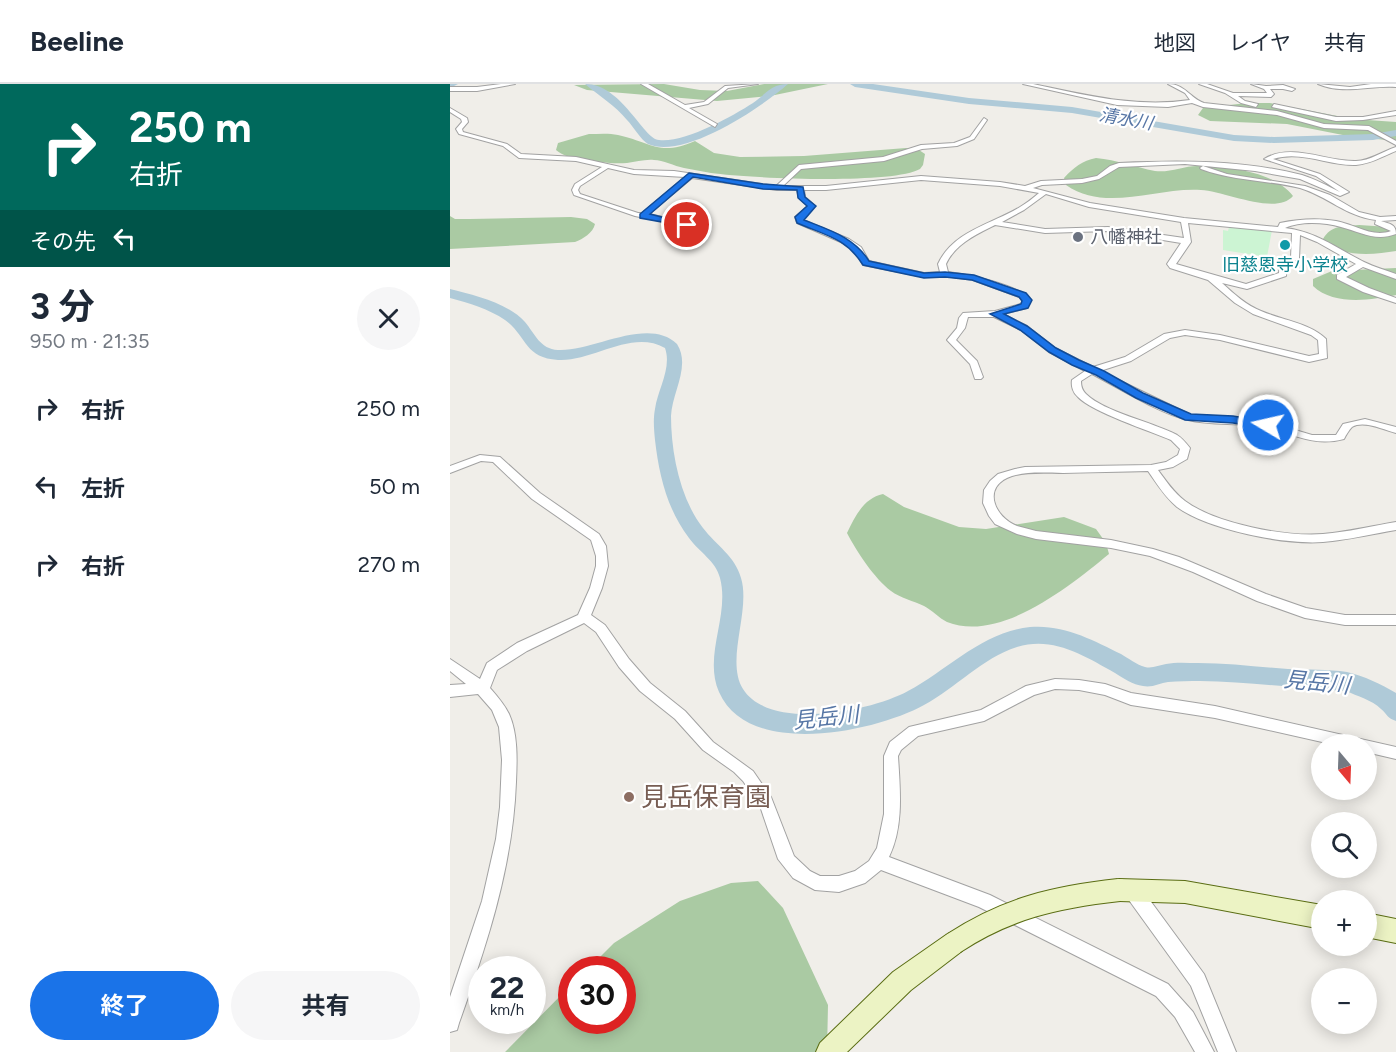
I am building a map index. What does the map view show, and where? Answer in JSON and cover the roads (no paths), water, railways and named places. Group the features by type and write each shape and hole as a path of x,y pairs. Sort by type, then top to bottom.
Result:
{"street":[{"path":"450,89 472,90 512,84"},
{"path":"644,84 716,125"},
{"path":"685,107 706,103 727,87 755,84"},
{"path":"1026,84 1116,103 1168,105 1193,100 1211,107 1277,113 1324,126 1364,127 1396,143"},
{"path":"1171,84 1191,94 1193,100"},
{"path":"1202,84 1232,95 1243,102 1289,107 1331,119 1396,113"},
{"path":"1254,84 1266,88 1283,87 1294,90 1281,84"},
{"path":"1321,84 1350,89 1381,84 1396,85"},
{"path":"1232,95 1272,95 1266,88"},
{"path":"450,110 464,118 465,122 459,129 461,133 505,145 519,156 576,159 642,173 691,175 777,188 921,178 985,182 1027,188 1089,205 1184,220 1296,231 1320,240 1362,264 1396,277"},
{"path":"777,188 799,167 884,159 921,147 955,145 972,138 984,120"},
{"path":"1027,188 1049,181 1083,181 1105,175 1112,167 1151,162 1185,162 1290,174 1315,182 1340,194 1346,192 1326,179 1267,159 1301,155 1345,163 1363,163 1380,153 1396,149"},
{"path":"1151,162 1189,166 1228,176 1304,187 1317,191 1358,216 1391,227 1395,232 1388,236 1378,236 1338,224 1298,222 1283,225 1281,229"},
{"path":"609,165 580,183 575,188 575,193 585,199 643,216 657,217 687,225"},
{"path":"643,216 691,175"},
{"path":"800,188 801,198 812,206 799,217 800,221 846,240 858,249 866,263 924,275 945,274 986,281 1022,295 1027,300 1024,306 1019,308 995,314 966,315 963,318 961,328 951,340 974,363 978,376"},
{"path":"945,274 941,269 941,260 961,242 992,222 1023,208 1045,192"},
{"path":"1372,220 1396,218"},
{"path":"1184,220 1189,235 1187,242 1171,264 1210,278 1247,287 1282,274 1283,262 1295,259 1296,231"},
{"path":"992,222 1045,231 1108,229 1187,242"},
{"path":"1362,264 1340,276 1366,290 1396,301"},
{"path":"1210,278 1248,308 1319,336 1322,339 1324,356 1309,358 1208,336 1183,333 1164,338 1129,358 1092,370 1077,380 1078,390 1086,399 1166,433 1185,448 1183,458 1151,468 1025,470 1000,478 988,494 988,504 994,517 1004,525 1023,532 1117,544 1154,553 1192,566 1303,612 1353,621 1396,620"},
{"path":"995,314 1024,328 1052,350 1180,415 1197,419 1233,420 1268,425 1307,438 1327,440 1340,437 1347,426 1356,422 1371,423 1396,430"},
{"path":"450,470 480,458 496,459 536,496 595,537 602,545 603,562 583,618"},
{"path":"1151,468 1172,497 1184,506 1216,519 1266,533 1294,538 1324,538 1396,525"},
{"path":"483,688 492,667 522,647 583,618 590,618 596,623 614,651 647,689 679,714 706,745 746,774 766,803 783,851 792,867 807,879 825,885 845,883 863,875 878,861 888,844 893,826 891,756 894,746 914,731 984,715 1031,690 1056,684 1079,685 1105,690 1131,699 1226,714 1314,734"},
{"path":"450,664 483,688 503,715 509,753 508,803 502,860 487,919 450,1023"},
{"path":"450,692 483,688"},
{"path":"1377,749 1395,753"},
{"path":"878,861 984,901 1162,990 1178,1004 1192,1024 1204,1052"},
{"path":"829,1052 902,981 976,927 1019,907 1074,895 1125,890 1185,892 1311,915"},
{"path":"1125,890 1198,980 1227,1052"},
{"path":"1377,927 1396,931"}],"waterway":[{"name":"清水川","path":"590,84 618,104 650,141 659,144 687,139 718,126 758,104 783,84"},
{"name":"清水川","path":"855,84 969,101 1072,110 1234,138 1274,140 1373,137 1396,133"},
{"name":"見岳川","path":"450,293 484,304 508,316 519,325 535,347 548,354 570,355 617,341 643,338 658,340 672,347 674,368 663,410 664,442 672,481 683,513 689,523 701,540 719,556 731,577 734,602 726,663 731,691 744,706 764,717 787,724 807,724 874,714 918,697 994,647 1028,636 1046,635 1057,636 1082,645 1143,677 1167,673 1200,672 1347,682 1374,692 1390,702 1396,711"}],"place":[{"name":"八幡神社","path":"1078,237"},
{"name":"旧慈恩寺小学校","path":"1285,245"},
{"name":"見岳保育園","path":"629,797"}]}
